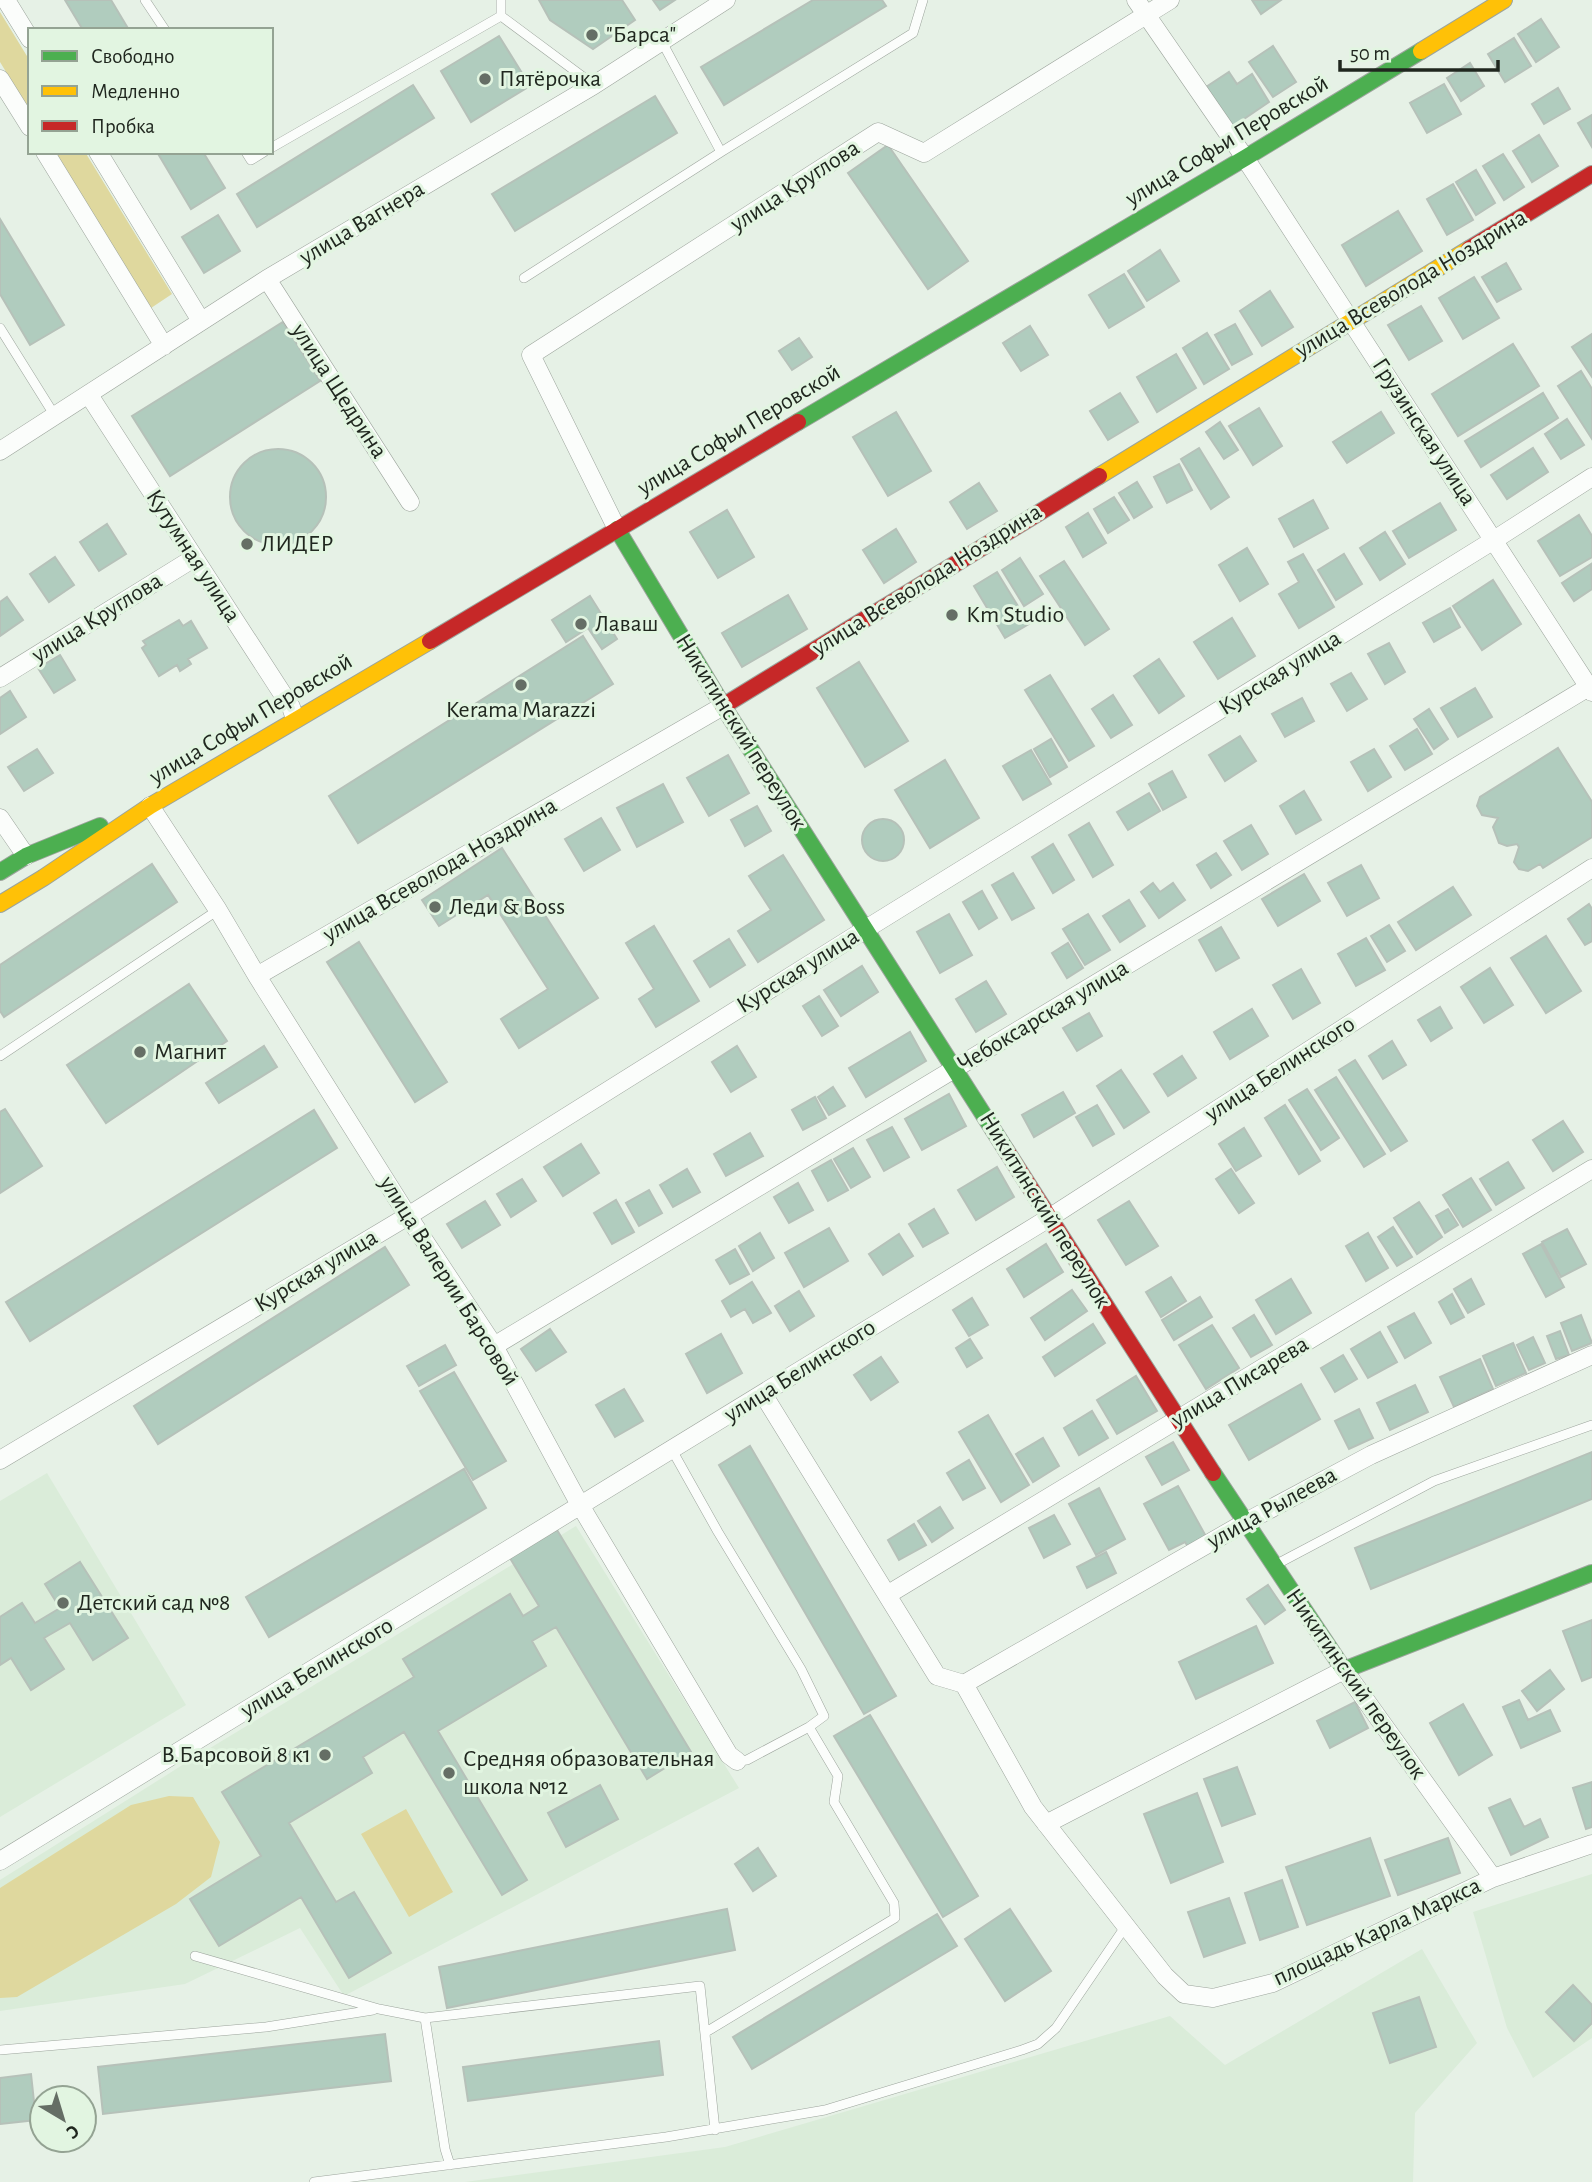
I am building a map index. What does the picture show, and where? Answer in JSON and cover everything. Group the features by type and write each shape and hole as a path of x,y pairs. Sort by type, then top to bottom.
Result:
{"main road":[{"name":"улица Софьи Перовской","path":"0,904 150,806 1245,158 1504,0"},
{"name":"улица Всеволода Ноздрина","path":"723,706 1592,174"},
{"name":"Никитинский переулок","path":"617,529 723,706 1049,1218 1178,1420 1344,1670"},
{"path":"0,872 26,856 150,806"},
{"path":"1344,1670 1592,1573"}],"street":[{"path":"6,0 28,36"},
{"name":"улица Вагнера","path":"0,451 267,279 594,85 726,0"},
{"name":"Грузинская улица","path":"1136,0 1245,158 1591,688"},
{"name":"улица Круглова","path":"617,529 531,355 878,132 924,153 1170,0"},
{"path":"0,79 28,124"},
{"path":"46,154 164,346"},
{"path":"99,154 201,321"},
{"name":"улица Щедрина","path":"267,279 410,502"},
{"name":"Кутумная улица","path":"89,395 291,707 295,719"},
{"name":"Курская улица","path":"2,1454 408,1216 1592,477"},
{"name":"улица Круглова","path":"0,678 194,558"},
{"name":"Чебоксарская улица","path":"494,1346 1591,688"},
{"name":"улица Всеволода Ноздрина","path":"257,976 723,706"},
{"name":"улица Валерии Барсовой","path":"150,806 218,910 408,1216 494,1346 580,1505 729,1755 737,1761"},
{"path":"0,818 26,856"},
{"name":"улица Белинского","path":"0,1861 1049,1218 1592,868"},
{"name":"улица Писарева","path":"887,1595 1592,1169"},
{"name":"улица Рылеева","path":"964,1684 1246,1522 1371,1455 1592,1355"},
{"path":"763,1394 937,1676 964,1684 1033,1807 1125,1927"},
{"path":"1046,1824 1344,1670"},
{"name":"Никитинский переулок","path":"1344,1670 1493,1878"},
{"name":"площадь Карла Маркса","path":"1125,1927 1165,1976 1184,1994 1213,1998 1273,1983 1493,1878 1592,1844"}],"lane":[{"path":"145,0 164,28"},
{"path":"501,0 501,16"},
{"path":"524,278 913,33 923,0"},
{"path":"501,16 594,85"},
{"path":"273,147 501,16"},
{"path":"661,40 722,152"},
{"path":"247,154 251,160 261,154"},
{"path":"0,328 55,416"},
{"path":"0,1056 218,910"},
{"path":"1275,1565 1434,1481 1592,1425"},
{"path":"673,1450 718,1532 801,1669 824,1716 809,1727 747,1760 737,1761"},
{"path":"706,2032 895,1918 894,1903 834,1802 838,1776 809,1727"},
{"path":"314,2182 715,2130 825,2110 1038,2044 1056,2028 1125,1927"},
{"path":"195,1956 379,2009 425,2018 700,1986 715,2130"},
{"path":"0,2050 266,2027 379,2009"},
{"path":"425,2018 445,2149 450,2165"}],"shaded area":[{"path":"0,12 28,58 28,108 0,62"},
{"path":"56,154 86,154 172,294 151,308"},
{"name":"Детский сад №8","path":"47,1473 186,1705 0,1817 0,1501"},
{"name":"Средняя образовательная школа №12","path":"576,1526 739,1788 344,1996 300,1928 185,1984 0,2011 0,1880 192,1759"},
{"path":"169,1796 193,1797 220,1842 211,1877 176,1904 17,1997 0,1998 0,1888 131,1805"},
{"path":"406,1809 453,1892 409,1917 361,1834"},
{"path":"1592,1874 1592,2038 1533,2078 1507,2028 1473,1912"},
{"path":"1422,1949 1477,2043 1415,2113 1413,2182 465,2182 725,2147 1170,2016 1225,2065"}],"building":[{"path":"65,0 111,0 128,28 82,28"},
{"name":"\"Барса\"","path":"539,0 622,0 635,20 593,49 550,20"},
{"path":"653,0 675,0 660,10"},
{"path":"813,0 882,0 886,6 724,105 701,67"},
{"path":"1252,0 1281,0 1261,14"},
{"path":"1541,19 1559,47 1536,62 1518,34"},
{"name":"Пятёрочка","path":"499,36 530,86 471,122 441,71"},
{"path":"1514,38 1531,66 1505,82 1488,54"},
{"path":"1273,46 1296,82 1273,97 1249,62"},
{"path":"1470,63 1484,86 1461,101 1447,78"},
{"path":"1229,72 1237,84 1252,74 1269,102 1232,127 1206,87"},
{"path":"1444,84 1461,114 1427,133 1410,103"},
{"path":"413,85 434,118 257,227 237,194"},
{"path":"1558,88 1570,109 1544,124 1532,104"},
{"path":"655,96 677,133 515,231 492,194"},
{"path":"1592,115 1592,147 1578,123"},
{"path":"1539,135 1558,166 1532,182 1513,151"},
{"path":"888,145 968,261 928,289 848,173"},
{"path":"158,154 204,154 225,188 191,209"},
{"path":"1503,154 1524,187 1504,200 1483,166"},
{"path":"1476,170 1495,203 1476,215 1456,182"},
{"path":"1453,184 1473,220 1447,235 1427,199"},
{"path":"1398,211 1422,251 1366,286 1342,245"},
{"path":"218,215 240,251 204,273 182,237"},
{"path":"0,219 64,325 30,345 0,294"},
{"path":"1160,250 1179,281 1147,301 1128,271"},
{"path":"1506,263 1521,289 1497,302 1482,277"},
{"path":"1124,274 1144,307 1109,328 1089,295"},
{"path":"1474,277 1499,318 1463,339 1439,298"},
{"path":"1270,291 1293,327 1262,346 1240,311"},
{"path":"1421,306 1442,341 1409,360 1388,325"},
{"path":"283,322 320,381 170,476 132,416"},
{"path":"1235,324 1252,354 1232,365 1215,335"},
{"path":"1030,326 1048,355 1021,371 1003,343"},
{"path":"1207,333 1229,369 1204,384 1183,348"},
{"path":"1592,334 1592,377 1572,347"},
{"path":"799,338 812,357 792,370 779,351"},
{"path":"1513,344 1539,386 1458,436 1432,394"},
{"path":"1176,354 1196,388 1157,412 1137,377"},
{"path":"1581,371 1592,389 1592,439 1558,386"},
{"path":"1120,393 1138,422 1108,440 1090,411"},
{"path":"1543,393 1558,418 1481,467 1465,441"},
{"path":"1259,408 1282,446 1253,465 1229,426"},
{"path":"896,412 931,471 888,496 853,437"},
{"path":"1381,412 1394,433 1347,463 1333,442"},
{"path":"1567,419 1584,445 1561,459 1545,434"},
{"path":"1220,422 1238,450 1224,459 1206,432"},
{"path":"1199,448 1229,497 1211,509 1181,459"},
{"path":"1533,448 1548,472 1507,499 1491,475"},
{"path":"278,449 296,452 312,463 323,479 326,497 323,515 312,531 296,542 278,545 260,542 244,531 233,515 230,497 233,479 244,463 260,452"},
{"path":"1179,464 1192,490 1167,503 1154,477"},
{"path":"1137,482 1152,507 1134,518 1119,493"},
{"path":"979,483 997,511 967,529 950,502"},
{"path":"1114,497 1129,520 1108,533 1094,509"},
{"path":"1313,500 1328,528 1294,547 1279,519"},
{"path":"1440,503 1456,530 1409,558 1393,531"},
{"path":"727,510 754,557 718,578 690,532"},
{"path":"1088,513 1106,543 1083,557 1066,527"},
{"path":"1579,515 1592,536 1592,557 1560,576 1538,541"},
{"path":"107,524 126,554 99,571 80,542"},
{"path":"896,529 916,562 884,583 863,550"},
{"path":"1385,532 1405,564 1380,580 1360,548"},
{"path":"1247,548 1268,584 1240,601 1219,565"},
{"path":"1303,554 1334,607 1299,628 1279,594 1299,582 1288,562"},
{"path":"1344,554 1362,584 1336,600 1318,570"},
{"path":"55,557 74,585 49,602 30,574"},
{"path":"1020,558 1043,594 1024,606 1002,570"},
{"path":"1064,561 1109,629 1085,645 1040,576"},
{"path":"1591,564 1592,589 1574,601 1562,583"},
{"path":"997,572 1029,624 1005,638 974,586"},
{"path":"1493,580 1521,624 1482,650 1453,606"},
{"path":"788,595 807,629 742,667 722,633"},
{"name":"Лаваш","path":"590,596 617,639 602,649 588,628 566,642 552,620"},
{"path":"7,597 23,620 0,636 0,602"},
{"path":"1450,608 1460,627 1434,642 1423,623"},
{"path":"1232,618 1255,656 1218,679 1194,642"},
{"path":"179,620 183,626 191,621 207,648 188,659 191,664 180,671 177,665 159,676 142,648 146,645 143,641"},
{"path":"583,636 613,684 358,843 329,796"},
{"path":"1389,643 1405,672 1385,684 1368,654"},
{"path":"60,655 75,680 54,693 38,668"},
{"path":"1159,659 1184,696 1159,713 1134,676"},
{"path":"859,662 908,741 865,767 817,688"},
{"path":"1351,673 1367,699 1347,711 1331,684"},
{"path":"1050,675 1094,746 1069,761 1025,690"},
{"path":"1475,688 1492,717 1458,737 1441,708"},
{"path":"10,691 26,717 0,734 0,698"},
{"path":"1113,695 1132,725 1111,738 1092,709"},
{"path":"1302,698 1314,721 1285,737 1272,714"},
{"path":"1429,709 1448,739 1434,749 1414,719"},
{"path":"1417,729 1432,754 1405,770 1390,746"},
{"path":"1240,736 1256,761 1225,781 1209,755"},
{"path":"1051,739 1067,767 1050,777 1034,749"},
{"path":"1558,748 1592,802 1592,837 1543,868 1540,864 1528,871 1519,869 1514,862 1519,847 1517,844 1507,846 1499,843 1493,827 1498,818 1482,815 1477,806 1480,797"},
{"path":"37,749 53,773 24,791 8,767"},
{"path":"1374,749 1391,777 1368,791 1351,762"},
{"path":"1031,750 1051,784 1023,800 1003,766"},
{"path":"728,755 749,793 709,816 687,778"},
{"path":"945,760 979,818 930,848 895,790"},
{"path":"1172,771 1186,797 1163,810 1149,784"},
{"path":"663,784 683,822 637,847 617,808"},
{"path":"1304,791 1321,820 1296,834 1280,806"},
{"path":"1149,793 1160,811 1128,830 1117,812"},
{"path":"757,806 771,831 745,846 731,820"},
{"path":"601,818 620,850 584,871 565,839"},
{"path":"883,819 898,825 904,840 898,855 883,861 868,855 862,840 868,825"},
{"path":"1089,823 1113,865 1093,877 1069,835"},
{"path":"1251,825 1268,854 1242,870 1224,841"},
{"path":"1053,844 1074,880 1053,893 1032,857"},
{"path":"502,848 598,998 519,1048 501,1019 548,989 488,895 439,926 422,900"},
{"path":"1216,853 1231,875 1211,888 1197,865"},
{"path":"783,855 824,920 758,962 738,931 771,910 749,876"},
{"path":"152,864 177,902 4,1017 0,1011 0,965"},
{"path":"1361,865 1379,898 1347,916 1328,883"},
{"path":"1013,873 1034,908 1012,920 992,885"},
{"path":"1304,874 1320,901 1278,926 1262,899"},
{"path":"1153,883 1160,892 1173,883 1185,900 1159,918 1141,892"},
{"path":"1453,887 1471,915 1416,950 1398,922"},
{"path":"982,891 997,918 979,929 963,902"},
{"path":"1129,900 1145,926 1120,942 1103,916"},
{"path":"1589,904 1592,909 1592,941 1585,945 1568,919"},
{"path":"949,914 972,955 940,973 917,932"},
{"path":"1088,914 1110,950 1085,965 1063,929"},
{"path":"1389,925 1405,951 1387,962 1371,936"},
{"path":"654,926 699,1001 656,1027 639,999 654,989 626,943"},
{"path":"1221,927 1239,958 1216,971 1199,940"},
{"path":"1546,936 1581,991 1546,1013 1511,958"},
{"path":"1366,938 1385,970 1356,986 1338,954"},
{"path":"729,939 745,965 710,987 694,961"},
{"path":"359,942 447,1082 415,1102 327,962"},
{"path":"1068,943 1083,968 1067,978 1052,953"},
{"path":"862,966 878,992 841,1016 824,990"},
{"path":"1490,968 1513,1005 1484,1023 1461,987"},
{"path":"1301,969 1320,1003 1293,1019 1273,985"},
{"path":"986,981 1006,1014 976,1032 956,999"},
{"path":"189,984 227,1041 106,1123 67,1065"},
{"path":"819,996 838,1026 822,1036 803,1006"},
{"path":"1440,1007 1452,1028 1431,1041 1418,1020"},
{"path":"1252,1009 1268,1036 1230,1059 1214,1032"},
{"path":"1089,1013 1102,1036 1077,1051 1063,1028"},
{"path":"910,1032 926,1061 866,1097 849,1068"},
{"path":"1392,1041 1406,1065 1383,1079 1369,1056"},
{"path":"264,1046 277,1067 219,1103 206,1083"},
{"path":"737,1046 756,1077 731,1092 712,1062"},
{"path":"1182,1056 1196,1078 1168,1096 1154,1074"},
{"path":"1355,1060 1407,1141 1391,1151 1339,1070"},
{"path":"1121,1070 1149,1112 1124,1128 1097,1086"},
{"path":"1336,1077 1385,1154 1364,1167 1315,1090"},
{"path":"833,1087 845,1106 829,1115 818,1097"},
{"path":"1307,1089 1339,1138 1321,1150 1289,1100"},
{"path":"1063,1092 1075,1113 1034,1137 1022,1115"},
{"path":"949,1094 966,1126 922,1150 905,1119"},
{"path":"815,1097 826,1118 803,1130 792,1110"},
{"path":"1097,1105 1114,1134 1093,1146 1076,1117"},
{"path":"1285,1105 1320,1161 1299,1174 1265,1118"},
{"path":"5,1109 42,1166 0,1193 0,1112"},
{"path":"314,1110 337,1148 30,1341 6,1302"},
{"path":"1563,1121 1583,1152 1553,1171 1533,1140"},
{"path":"892,1127 909,1157 884,1171 867,1140"},
{"path":"1244,1128 1261,1156 1236,1171 1219,1144"},
{"path":"750,1133 763,1156 726,1176 714,1154"},
{"path":"581,1144 599,1173 563,1196 544,1167"},
{"path":"853,1148 870,1177 851,1188 834,1159"},
{"path":"831,1160 848,1190 828,1201 812,1171"},
{"path":"1508,1162 1524,1188 1496,1205 1480,1179"},
{"path":"997,1167 1014,1197 976,1220 958,1190"},
{"path":"687,1169 700,1192 673,1207 660,1185"},
{"path":"1231,1169 1254,1203 1239,1213 1216,1179"},
{"path":"1471,1178 1491,1210 1463,1227 1443,1195"},
{"path":"522,1179 536,1201 511,1217 497,1194"},
{"path":"798,1183 813,1210 789,1223 774,1197"},
{"path":"649,1190 662,1213 639,1226 626,1203"},
{"path":"616,1200 634,1232 612,1244 594,1213"},
{"path":"485,1201 500,1225 462,1248 447,1224"},
{"path":"1129,1201 1158,1246 1126,1265 1098,1220"},
{"path":"1419,1202 1442,1237 1417,1254 1394,1218"},
{"path":"934,1209 948,1233 923,1247 909,1224"},
{"path":"1448,1209 1458,1225 1445,1233 1436,1216"},
{"path":"1393,1227 1412,1257 1397,1266 1378,1237"},
{"path":"829,1228 848,1261 804,1287 785,1253"},
{"path":"1567,1229 1586,1264 1561,1277 1542,1242"},
{"path":"760,1233 774,1258 753,1271 739,1246"},
{"path":"1368,1233 1388,1268 1366,1281 1346,1246"},
{"path":"899,1234 913,1256 883,1275 869,1254"},
{"path":"1046,1244 1063,1272 1024,1297 1007,1269"},
{"path":"1541,1244 1564,1287 1546,1297 1523,1254"},
{"path":"385,1247 409,1285 158,1444 134,1406"},
{"path":"735,1249 749,1274 730,1284 716,1260"},
{"path":"1171,1277 1186,1301 1161,1317 1146,1292"},
{"path":"1291,1279 1311,1313 1276,1334 1256,1300"},
{"path":"1471,1279 1484,1304 1468,1313 1454,1289"},
{"path":"752,1282 771,1313 753,1323 745,1309 731,1317 722,1301"},
{"path":"1072,1290 1087,1311 1045,1340 1031,1318"},
{"path":"799,1291 814,1316 790,1331 775,1306"},
{"path":"1452,1294 1464,1317 1451,1324 1439,1302"},
{"path":"1200,1297 1212,1317 1174,1340 1162,1320"},
{"path":"972,1298 988,1325 969,1336 953,1310"},
{"path":"1414,1313 1431,1343 1405,1358 1388,1327"},
{"path":"1254,1315 1272,1345 1251,1357 1233,1328"},
{"path":"1581,1315 1592,1343 1572,1351 1561,1323"},
{"path":"1093,1324 1105,1343 1055,1376 1043,1357"},
{"path":"1212,1325 1239,1368 1206,1389 1179,1345"},
{"path":"550,1329 566,1352 536,1371 521,1349"},
{"path":"1560,1331 1569,1355 1556,1359 1547,1336"},
{"path":"1380,1332 1397,1362 1368,1378 1351,1349"},
{"path":"721,1334 742,1373 707,1393 686,1354"},
{"path":"1533,1337 1545,1363 1529,1370 1517,1345"},
{"path":"970,1339 982,1358 967,1367 956,1348"},
{"path":"1513,1343 1526,1373 1496,1386 1483,1356"},
{"path":"445,1345 456,1365 419,1386 407,1366"},
{"path":"1343,1355 1357,1379 1335,1392 1321,1368"},
{"path":"881,1357 898,1382 871,1400 854,1375"},
{"path":"1480,1359 1493,1389 1454,1407 1440,1377"},
{"path":"454,1372 506,1461 473,1480 420,1391"},
{"path":"454,1372 506,1461 473,1480 420,1391"},
{"path":"1136,1376 1157,1411 1117,1434 1097,1400"},
{"path":"1301,1384 1320,1419 1249,1460 1229,1425"},
{"path":"1415,1385 1428,1412 1390,1430 1377,1403"},
{"path":"624,1389 643,1421 615,1437 596,1405"},
{"path":"1359,1409 1373,1438 1349,1449 1335,1421"},
{"path":"1092,1411 1108,1438 1079,1455 1064,1428"},
{"path":"988,1415 1029,1485 1001,1502 959,1432"},
{"path":"1043,1438 1059,1466 1033,1482 1016,1454"},
{"path":"1173,1442 1189,1470 1162,1485 1146,1457"},
{"path":"750,1446 896,1696 864,1714 719,1465"},
{"path":"1592,1452 1592,1499 1371,1589 1355,1548"},
{"path":"969,1460 985,1488 963,1500 947,1473"},
{"path":"464,1469 486,1508 269,1637 246,1597"},
{"path":"464,1469 486,1508 269,1637 246,1597"},
{"path":"1178,1486 1208,1540 1190,1550 1185,1542 1169,1550 1144,1504"},
{"path":"1099,1488 1125,1539 1096,1555 1069,1504"},
{"path":"940,1507 953,1528 932,1542 918,1521"},
{"path":"1054,1515 1070,1544 1044,1558 1029,1528"},
{"path":"914,1524 926,1545 899,1560 888,1540"},
{"name":"В.Барсовой 8 к1","path":"557,1530 691,1752 647,1779 556,1627 532,1641 546,1666 438,1731 527,1880 502,1895 404,1732 363,1757 372,1773 289,1823 336,1902 354,1892 391,1953 349,1978 301,1897 219,1946 190,1899 261,1856 222,1792 414,1677 403,1659 510,1594 523,1616 539,1606 510,1558"},
{"path":"1106,1552 1116,1573 1087,1588 1077,1567"},
{"path":"80,1562 128,1638 93,1660 70,1623 44,1638 64,1669 31,1690 11,1658 0,1665 0,1617 22,1603 35,1623 60,1608 45,1584"},
{"path":"1268,1585 1285,1610 1265,1624 1247,1599"},
{"path":"1592,1620 1592,1677 1582,1681 1563,1631"},
{"path":"1256,1626 1273,1663 1196,1699 1179,1662"},
{"path":"1550,1670 1564,1689 1537,1711 1522,1691"},
{"path":"1519,1700 1528,1720 1550,1710 1560,1731 1521,1748 1503,1707"},
{"path":"1355,1702 1368,1728 1330,1748 1317,1721"},
{"path":"1463,1704 1492,1755 1459,1775 1430,1723"},
{"path":"870,1715 978,1896 943,1917 834,1736"},
{"path":"1237,1767 1255,1814 1222,1826 1204,1779"},
{"path":"1592,1782 1592,1827 1586,1829 1573,1788"},
{"path":"600,1785 618,1819 566,1847 548,1813"},
{"path":"1197,1793 1223,1862 1171,1883 1144,1814"},
{"path":"1510,1799 1524,1827 1540,1819 1548,1837 1511,1855 1489,1808"},
{"path":"1370,1838 1390,1896 1307,1925 1286,1867"},
{"path":"1448,1838 1460,1873 1398,1895 1385,1860"},
{"path":"758,1848 776,1876 753,1891 735,1864"},
{"path":"1282,1880 1298,1927 1260,1940 1245,1893"},
{"path":"1229,1898 1245,1943 1204,1957 1188,1912"},
{"path":"727,1909 735,1950 447,2008 439,1967"},
{"path":"1010,1909 1051,1971 1005,2001 965,1939"},
{"path":"937,1914 957,1946 752,2069 733,2037"},
{"path":"1573,1985 1592,2005 1592,2023 1574,2041 1546,2012"},
{"path":"1419,1997 1436,2047 1390,2063 1373,2013"},
{"path":"385,2034 391,2081 103,2114 98,2067"},
{"path":"659,2041 663,2075 468,2101 463,2067"},
{"path":"31,2074 32,2084 28,2084 28,2121 0,2124 0,2078"}],"traffic: fast":[{"path":"798,422 1421,51"},
{"path":"617,529 723,706 1006,1150"},
{"path":"0,872 26,856 100,826"},
{"path":"1213,1473 1344,1670 1592,1573"}],"traffic: slow":[{"path":"1421,51 1504,0"},
{"path":"1099,476 1469,249"},
{"path":"0,904 150,806 430,641"}],"traffic: jam":[{"path":"1469,249 1592,174"},
{"path":"430,641 798,422"},
{"path":"723,706 1099,476"},
{"path":"1006,1150 1213,1473"}],"place":[{"name":"\"Барса\"","path":"592,35"},
{"name":"Пятёрочка","path":"485,79"},
{"name":"ЛИДЕР","path":"247,544"},
{"name":"Кm Studio","path":"952,615"},
{"name":"Лаваш","path":"581,624"},
{"name":"Kerama Marazzi","path":"521,685"},
{"name":"Леди & Boss","path":"435,907"},
{"name":"Магнит","path":"140,1052"},
{"name":"Детский сад №8","path":"63,1603"},
{"name":"В.Барсовой 8 к1","path":"325,1755"},
{"name":"Средняя образовательная школа №12","path":"449,1773"}]}
